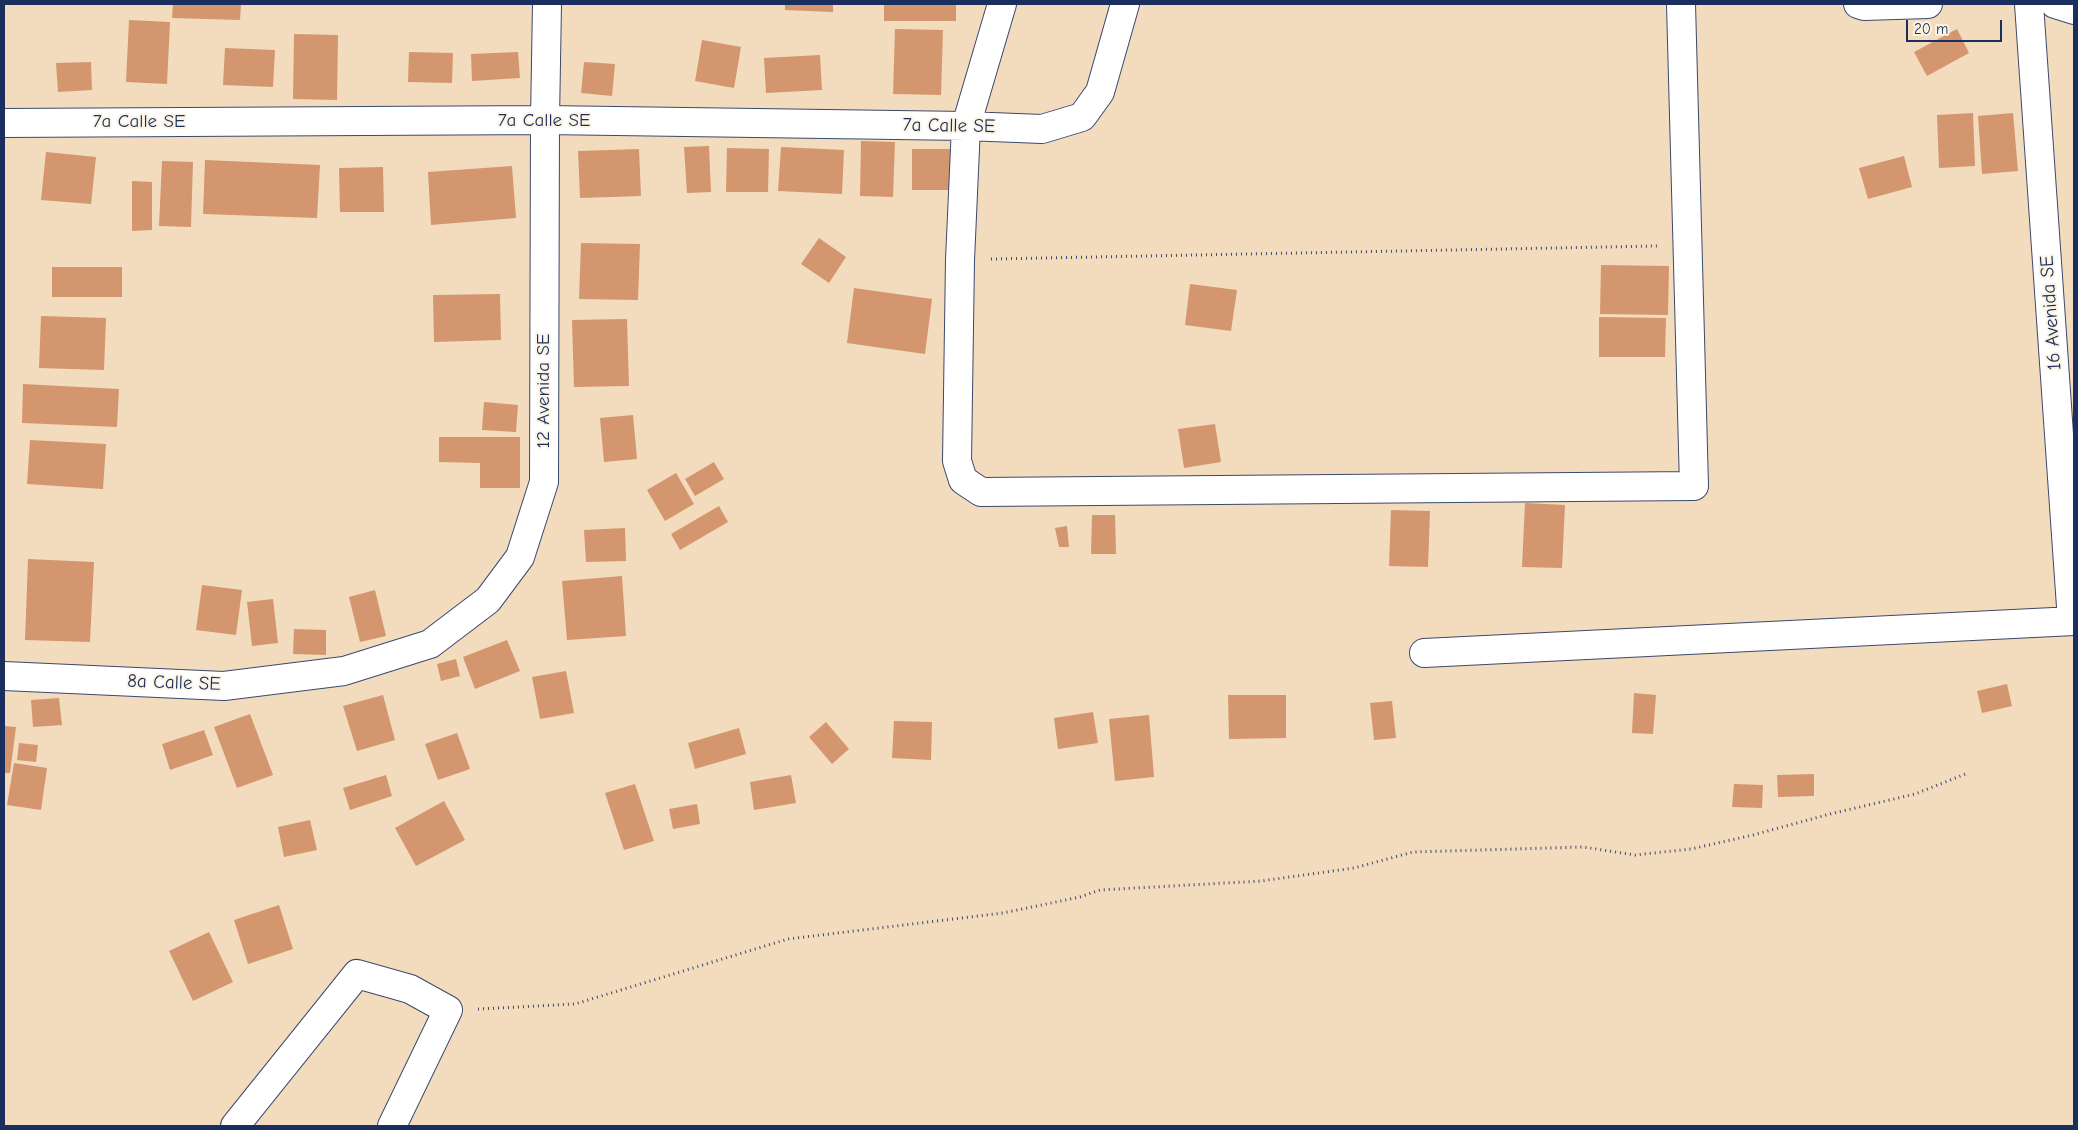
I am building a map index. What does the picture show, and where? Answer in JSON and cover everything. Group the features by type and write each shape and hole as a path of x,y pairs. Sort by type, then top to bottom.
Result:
{"street":[{"name":"12 Avenida SE","path":"344,671 430,644 488,600 520,557 544,482 547,4"},
{"path":"1002,4 966,126 960,260 957,461 963,480 981,492 1694,486 1681,4"},
{"name":"7a Calle SE","path":"4,123 545,120 966,126 1042,129 1082,117 1100,92 1125,4"},
{"path":"1858,4 1864,6 1928,4"},
{"name":"16 Avenida SE","path":"2029,4 2073,621"},
{"path":"2055,4 2074,10"},
{"path":"1424,653 2073,621"},
{"name":"8a Calle SE","path":"4,676 224,686 344,671"},
{"path":"235,1126 357,974 410,989 448,1010 392,1126"}],"path":[{"path":"960,260 1688,245"},
{"path":"448,1010 575,1004 788,938 1003,913 1080,897 1100,890 1261,880 1354,868 1412,852 1584,847 1635,855 1691,849 1753,836 1830,814 1915,794 1968,773"}],"building":[{"path":"173,4 241,4 240,20 172,18"},
{"path":"785,4 833,4 833,12 785,10"},
{"path":"884,4 956,4 956,21 884,21"},
{"path":"129,20 170,22 167,84 126,82"},
{"path":"895,29 943,30 941,95 893,94"},
{"path":"1957,29 1969,53 1927,76 1914,52"},
{"path":"294,34 338,35 337,100 293,99"},
{"path":"702,40 741,47 734,88 695,81"},
{"path":"225,48 275,50 273,87 223,85"},
{"path":"409,52 453,53 452,83 408,82"},
{"path":"518,52 520,78 472,81 471,54"},
{"path":"820,55 822,90 766,93 764,58"},
{"path":"91,62 92,90 58,92 56,63"},
{"path":"584,62 615,64 612,96 581,93"},
{"path":"1973,113 1975,166 1939,168 1937,115"},
{"path":"2013,113 2018,171 1982,174 1978,116"},
{"path":"861,141 895,142 893,197 860,196"},
{"path":"709,146 711,192 687,193 684,147"},
{"path":"781,147 844,150 842,194 778,191"},
{"path":"727,148 769,149 768,192 726,192"},
{"path":"639,149 641,196 580,198 578,151"},
{"path":"912,149 953,149 953,190 912,190"},
{"path":"46,152 96,157 91,204 41,200"},
{"path":"1904,156 1912,187 1868,199 1859,168"},
{"path":"205,160 320,165 317,218 203,214"},
{"path":"162,161 193,162 191,227 159,226"},
{"path":"512,166 516,218 431,225 428,172"},
{"path":"383,167 384,212 340,212 339,168"},
{"path":"132,181 152,182 152,230 132,231"},
{"path":"819,238 846,257 829,283 801,264"},
{"path":"581,243 640,244 638,300 579,299"},
{"path":"1601,265 1669,266 1668,315 1600,314"},
{"path":"52,267 122,267 122,297 52,297"},
{"path":"1190,284 1237,290 1231,331 1185,325"},
{"path":"854,288 932,299 925,354 847,343"},
{"path":"500,294 501,340 434,342 433,295"},
{"path":"41,316 106,318 104,370 39,368"},
{"path":"1599,317 1666,318 1665,357 1599,357"},
{"path":"627,319 629,386 574,387 572,320"},
{"path":"23,384 119,389 117,427 22,423"},
{"path":"484,402 518,405 516,432 482,430"},
{"path":"633,415 637,459 604,462 600,418"},
{"path":"1215,424 1221,462 1184,468 1178,429"},
{"path":"439,437 520,437 520,488 480,488 480,463 439,462"},
{"path":"30,440 106,444 103,489 27,484"},
{"path":"714,462 724,479 695,496 685,479"},
{"path":"676,473 694,504 665,521 647,490"},
{"path":"1525,503 1565,505 1562,568 1522,567"},
{"path":"719,506 728,522 680,550 671,534"},
{"path":"1391,510 1430,511 1428,567 1389,566"},
{"path":"1092,515 1115,515 1116,554 1091,554"},
{"path":"1067,526 1069,547 1059,547 1055,528"},
{"path":"625,528 626,561 586,562 584,530"},
{"path":"28,559 94,562 90,642 25,640"},
{"path":"622,576 626,636 567,640 562,581"},
{"path":"202,585 242,590 236,635 196,630"},
{"path":"375,590 386,636 360,642 349,597"},
{"path":"273,599 278,643 252,646 247,602"},
{"path":"294,629 326,630 326,655 293,654"},
{"path":"507,640 520,671 475,689 463,657"},
{"path":"456,659 460,676 441,681 437,664"},
{"path":"566,671 574,713 540,719 532,677"},
{"path":"2007,684 2012,706 1982,713 1977,691"},
{"path":"1634,693 1656,695 1653,734 1632,733"},
{"path":"383,695 395,740 357,751 343,706"},
{"path":"1228,695 1286,695 1286,738 1229,739"},
{"path":"59,698 62,725 33,727 31,700"},
{"path":"1392,701 1396,738 1374,740 1370,703"},
{"path":"1093,712 1098,743 1058,749 1054,718"},
{"path":"250,714 273,775 237,788 214,727"},
{"path":"1149,715 1154,777 1115,781 1109,719"},
{"path":"894,721 932,722 931,760 892,758"},
{"path":"826,722 849,749 832,764 809,737"},
{"path":"4,726 16,727 10,773 4,773"},
{"path":"739,728 746,754 695,769 688,743"},
{"path":"204,730 213,755 170,770 162,744"},
{"path":"457,733 470,769 438,780 425,744"},
{"path":"19,743 38,745 36,762 17,760"},
{"path":"14,763 47,768 41,810 7,805"},
{"path":"1814,774 1814,796 1778,797 1777,775"},
{"path":"386,775 392,796 350,810 343,788"},
{"path":"791,775 796,803 754,810 750,782"},
{"path":"635,784 654,841 624,850 605,793"},
{"path":"1734,784 1763,785 1762,808 1732,807"},
{"path":"444,801 465,840 416,866 395,828"},
{"path":"697,804 700,824 673,829 669,809"},
{"path":"310,820 317,850 284,857 278,827"},
{"path":"279,905 293,949 248,964 234,920"},
{"path":"209,932 233,982 193,1001 169,951"}]}
